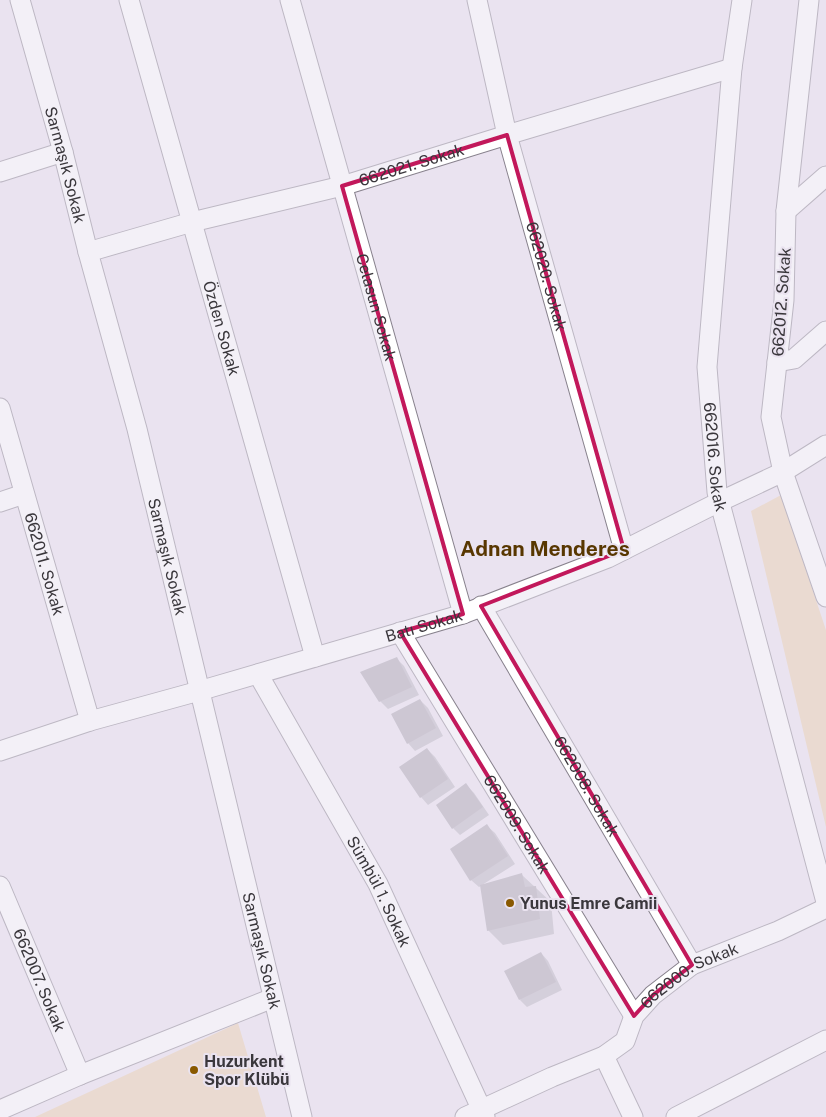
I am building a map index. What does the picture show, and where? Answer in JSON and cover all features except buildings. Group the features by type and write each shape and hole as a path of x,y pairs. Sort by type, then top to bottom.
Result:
{"street":[{"name":"Sarmaşık Sokak","path":"20,0 137,429 302,1117"},
{"name":"Özden Sokak","path":"129,0 315,657"},
{"name":"Celasun Sokak","path":"290,0 463,614"},
{"name":"662020. Sokak","path":"477,0 507,135 624,550"},
{"name":"662016. Sokak","path":"742,0 732,68 706,367 717,492 826,902"},
{"name":"662012. Sokak","path":"809,0 786,211 784,300 771,417 782,472 826,597"},
{"name":"662021. Sokak","path":"88,252 192,222 342,186 732,68"},
{"path":"0,172 63,152"},
{"path":"786,211 826,176"},
{"path":"777,362 794,359 826,331"},
{"name":"662011. Sokak","path":"0,408 90,721"},
{"name":"Batı Sokak","path":"0,751 90,721 463,614 608,558 782,472 826,445"},
{"path":"0,502 24,494"},
{"name":"662008. Sokak","path":"481,606 692,965"},
{"name":"662009. Sokak","path":"400,632 634,1016"},
{"name":"Sümbül 1. Sokak","path":"258,674 378,884 477,1114"},
{"name":"662007. Sokak","path":"0,886 80,1074"},
{"name":"662000. Sokak","path":"477,1114 604,1056 625,1041 634,1016 653,995 692,965 778,931 826,908"},
{"path":"0,1110 80,1074 273,998"},
{"path":"676,1117 826,1040"},
{"path":"604,1056 632,1117"}],"highlighted area":[{"path":"507,135 624,550 481,606 692,965 653,995 634,1016 400,632 463,614 342,186"}],"shaded area":[{"path":"781,495 826,630 826,827 751,511"},
{"name":"Huzurkent Spor Klübü","path":"238,1023 266,1117 35,1117"}],"place":[{"name":"Yunus Emre Camii","path":"510,903"},
{"name":"Huzurkent Spor Klübü","path":"194,1070"}],"district":[{"name":"Adnan Menderes","path":"545,549"}]}
